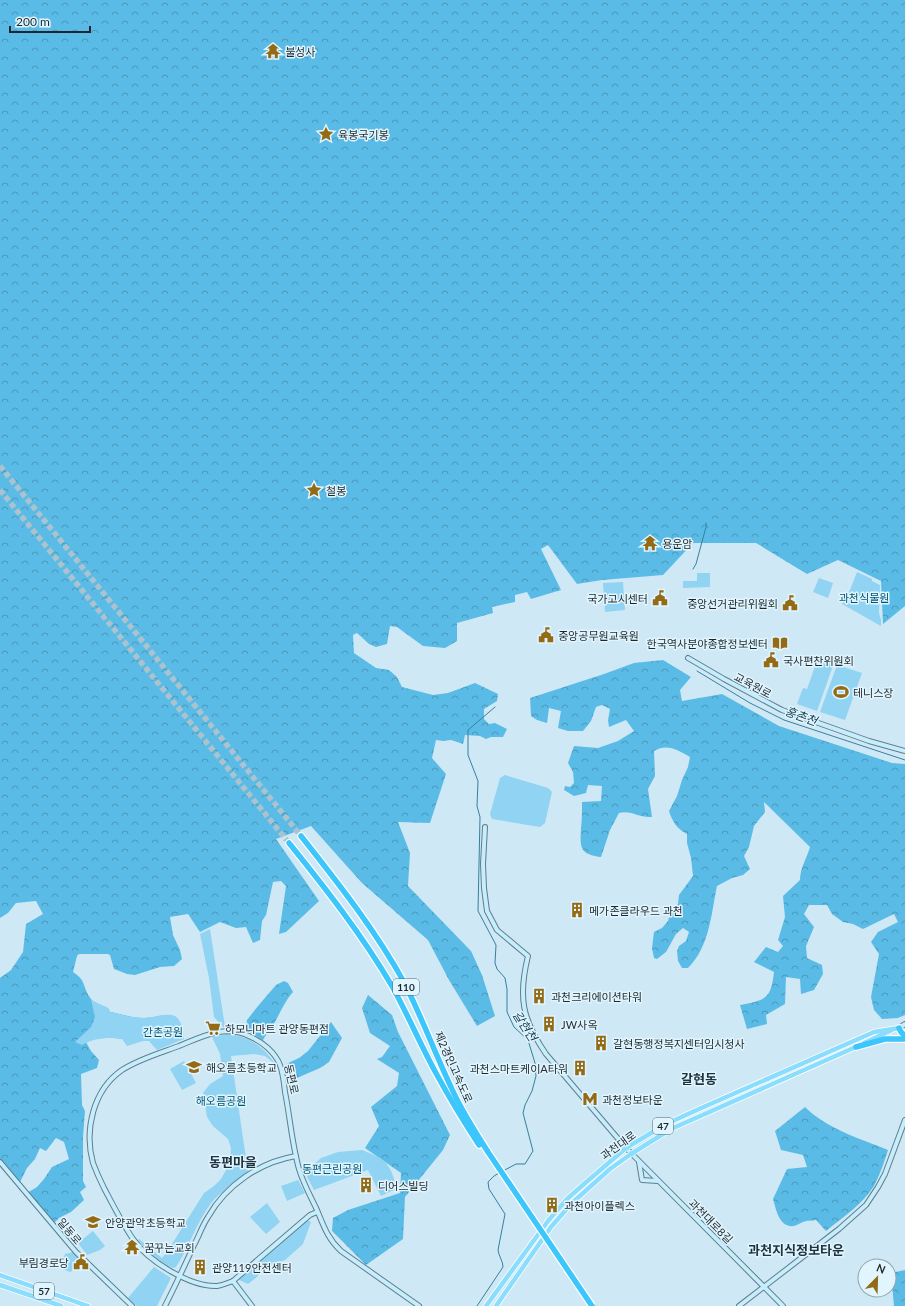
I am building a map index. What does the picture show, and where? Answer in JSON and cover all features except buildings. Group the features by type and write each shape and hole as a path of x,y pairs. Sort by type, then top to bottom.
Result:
{"highway":[{"name":"제2경인고속도로","path":"301,836 341,887 382,945 419,1012 460,1105 487,1153 587,1306"},
{"name":"제2경인고속도로","path":"289,843 327,889 368,948 402,1005 451,1100 592,1306"},
{"name":"47","path":"899,1028 905,1030"},
{"path":"899,1028 905,1038"},
{"path":"856,1047 885,1039 905,1038"}],"main road":[{"name":"과천대로","path":"486,1306 548,1221 567,1199 626,1148 666,1124 874,1032 899,1028"},
{"name":"과천대로","path":"496,1306 551,1227 572,1203 610,1169 631,1154 671,1129 899,1028"},
{"path":"874,1032 876,1036 874,1038"},
{"name":"57","path":"0,1275 88,1306"},
{"name":"57","path":"0,1285 61,1306"}],"street":[{"name":"교육원로","path":"688,658 782,710 869,741 905,751"},
{"path":"899,749 905,746"},
{"name":"과천대로8길","path":"485,827 483,864 487,911 497,930 528,956 524,971 522,1001 530,1028 546,1054 631,1154 783,1306"},
{"path":"899,1028 905,1024"},
{"name":"동편로","path":"224,1031 243,1033 265,1046 279,1063 284,1082 299,1170 317,1212 310,1215 233,1281 218,1286 203,1285 157,1263 144,1252 133,1239 99,1178 93,1162 90,1127 95,1106 100,1094 121,1071 139,1062 200,1037 224,1031"},
{"path":"740,1306 839,1229 866,1205 878,1187 905,1120"},
{"path":"165,1306 208,1216 225,1194 246,1176 255,1171 296,1156"},
{"name":"일동로","path":"0,1162 72,1247 132,1306"},
{"path":"640,1162 642,1180 658,1181"},
{"path":"317,1212 332,1243 341,1251 419,1306"},
{"path":"233,1281 252,1306"}],"green space":[{"path":"0,0 905,0 905,606 883,624 881,581 838,560 807,574 756,543 693,543 663,575 602,580 577,584 548,545 541,549 561,590 531,599 527,592 515,595 515,602 492,607 493,613 457,623 457,641 445,648 423,646 397,627 390,626 387,644 376,647 369,644 357,633 353,635 354,653 376,668 389,670 397,677 402,687 433,695 448,693 475,683 498,694 497,701 484,709 484,719 489,724 495,723 507,729 503,737 491,737 486,739 480,736 465,735 463,744 451,740 436,740 432,758 446,774 430,823 398,822 410,853 408,886 471,951 482,975 495,1016 477,1026 449,980 428,940 362,883 311,826 276,839 319,901 286,932 279,934 286,886 281,881 273,882 266,915 262,921 260,940 253,943 246,927 236,928 220,922 200,932 188,914 170,917 173,935 180,950 182,959 174,966 160,967 135,975 127,974 114,969 110,955 108,954 79,954 77,956 73,972 82,981 91,999 108,1008 110,1012 140,1018 170,1015 178,1019 122,1039 104,1038 86,1042 91,1051 99,1060 97,1068 81,1074 82,1105 85,1111 83,1137 83,1181 86,1187 80,1192 84,1200 71,1212 59,1218 53,1224 27,1193 37,1187 52,1167 69,1159 64,1142 56,1138 46,1151 40,1148 35,1159 27,1168 19,1184 0,1161 0,978 11,970 23,952 26,924 43,914 36,901 16,903 8,913 0,918"},
{"name":"과천식물원","path":"857,572 872,579 872,581 880,585 879,613 881,626 842,604 850,590"},
{"path":"697,573 710,573 710,587 683,588 683,581 697,581"},
{"path":"819,578 833,583 828,598 813,592"},
{"path":"623,582 625,610 605,612 603,583"},
{"name":"테니스장","path":"818,658 834,663 817,711 797,704 803,688 807,689"},
{"path":"663,660 691,677 680,690 682,701 722,694 779,726 892,763 905,764 905,1015 898,1018 882,1019 874,1010 871,997 879,954 871,942 878,932 898,922 894,914 863,929 853,924 843,922 832,914 827,905 809,905 804,914 814,927 806,946 807,958 822,965 823,974 814,990 801,994 800,979 786,977 785,1004 766,1015 767,1024 747,1029 740,1005 756,1002 766,997 771,988 774,972 754,962 766,947 778,952 783,946 778,940 785,917 783,896 800,880 802,867 810,847 764,802 765,812 754,826 749,847 744,856 750,869 743,875 732,878 717,886 705,940 695,959 688,968 682,968 678,961 677,951 679,946 686,941 689,932 683,928 676,934 666,952 657,959 654,958 652,948 654,932 662,928 668,921 671,910 678,904 679,895 693,876 691,858 687,843 687,834 680,830 675,824 669,811 677,796 688,767 690,757 672,748 663,748 654,751 655,776 648,789 652,817 628,812 619,813 610,830 601,857 588,854 581,845 582,802 601,801 602,786 588,785 586,793 574,796 564,790 565,786 570,787 574,783 573,772 568,763 574,746 598,748 618,741 634,731 626,720 609,727 608,720 610,709 602,705 596,707 591,721 583,731 568,731 558,728 561,711 549,708 547,723 537,720 531,716 530,698 634,663"},
{"name":"테니스장","path":"837,665 862,673 845,720 820,712"},
{"path":"505,775 548,788 552,792 545,823 540,827 492,819 490,814 500,778"},
{"path":"210,929 225,1027 223,1027 214,1017 209,978 200,934"},
{"path":"284,981 288,983 293,992 263,1040 246,1030 247,1020 276,985"},
{"path":"368,995 392,1015 398,1032 450,1135 443,1150 405,1197 403,1239 366,1265 332,1231 333,1218 348,1210 400,1193 401,1173 365,1148 379,1126 371,1107 397,1086 399,1073 377,1059 382,1057 390,1046 370,1033 362,1008"},
{"name":"간촌공원","path":"91,1000 108,1008 110,1012 131,1017 148,1018 163,1015 175,1016 181,1023 184,1039 157,1050 149,1041 143,1041 127,1046 122,1039 117,1038 97,1039 82,1045 75,1042 91,1027 95,1017"},
{"path":"331,1022 342,1038 329,1062 320,1068 290,1081 286,1064 299,1058 308,1051"},
{"name":"해오름공원","path":"227,1034 242,1037 255,1043 266,1052 275,1064 265,1056 254,1054 231,1056 248,1172 211,1203 176,1267 173,1268 154,1256 138,1240 139,1239 162,1258 204,1193 221,1179 226,1170 230,1158 231,1148 228,1139 213,1126 207,1117 203,1093 210,1084 223,1076 220,1054 212,1037"},
{"path":"184,1061 196,1083 182,1090 170,1069"},
{"path":"805,1107 814,1115 833,1127 888,1150 878,1177 869,1193 852,1210 826,1231 816,1220 805,1221 794,1226 785,1224 779,1217 773,1199 787,1169 807,1167 803,1155 781,1150 775,1131"},
{"name":"동편근린공원","path":"362,1150 380,1158 387,1164 393,1176 396,1189 381,1196 368,1170 314,1190 305,1173 321,1158 338,1152"},
{"path":"298,1180 305,1193 287,1201 281,1186"},
{"path":"267,1203 280,1222 266,1234 250,1217"},
{"path":"307,1220 311,1222 303,1244 285,1260 265,1267 257,1277 248,1284 237,1279"},
{"path":"93,1231 105,1246 100,1250 87,1255 78,1243"},
{"path":"73,1252 87,1264 70,1272 60,1268 65,1254"},
{"path":"154,1267 171,1278 157,1306 137,1306 128,1298"},
{"path":"905,1270 905,1306 894,1306 893,1298 897,1298 897,1272"}],"waterway":[{"name":"홍촌천","path":"693,569 696,564 706,523"},
{"name":"홍촌천","path":"697,671 750,703 784,720 905,760"},
{"name":"갈현천","path":"495,707 468,730 468,755 478,781 477,806 480,817 478,911 496,945 495,963 497,969 505,978 507,989 507,1012 514,1027 528,1040 535,1063 536,1076 523,1113 533,1151 525,1164 516,1164 503,1171"},
{"name":"갈현천","path":"477,1306 503,1267 498,1250 505,1214 489,1189 488,1182 499,1173"}],"tunnel":[{"path":"0,466 301,836"},
{"path":"0,490 289,843"}],"place":[{"name":"불성사","path":"273,51"},
{"name":"육봉국기봉","path":"326,134"},
{"name":"철봉","path":"314,490"},
{"name":"용운암","path":"650,543"},
{"name":"국가고시센터","path":"660,598"},
{"name":"중앙선거관리위원회","path":"790,603"},
{"name":"중앙공무원교육원","path":"546,635"},
{"name":"한국역사분야종합정보센터","path":"780,643"},
{"name":"국사편찬위원회","path":"771,660"},
{"name":"테니스장","path":"841,692"},
{"name":"메가존클라우드 과천","path":"577,910"},
{"name":"과천크리에이션타워","path":"539,996"},
{"name":"JW사옥","path":"549,1024"},
{"name":"하모니마트 관양동편점","path":"213,1028"},
{"name":"갈현동행정복지센터임시청사","path":"601,1043"},
{"name":"해오름초등학교","path":"194,1067"},
{"name":"과천스마트케이A타워","path":"580,1068"},
{"name":"과천정보타운","path":"590,1099"},
{"name":"디어스빌딩","path":"366,1185"},
{"name":"과천아이플렉스","path":"552,1205"},
{"name":"안양관악초등학교","path":"93,1222"},
{"name":"꿈꾸는교회","path":"132,1247"},
{"name":"부림경로당","path":"81,1262"},
{"name":"관양119안전센터","path":"200,1267"}],"district":[{"name":"갈현동","path":"699,1079"},
{"name":"동편마을","path":"233,1162"},
{"name":"과천지식정보타운","path":"796,1250"}]}
